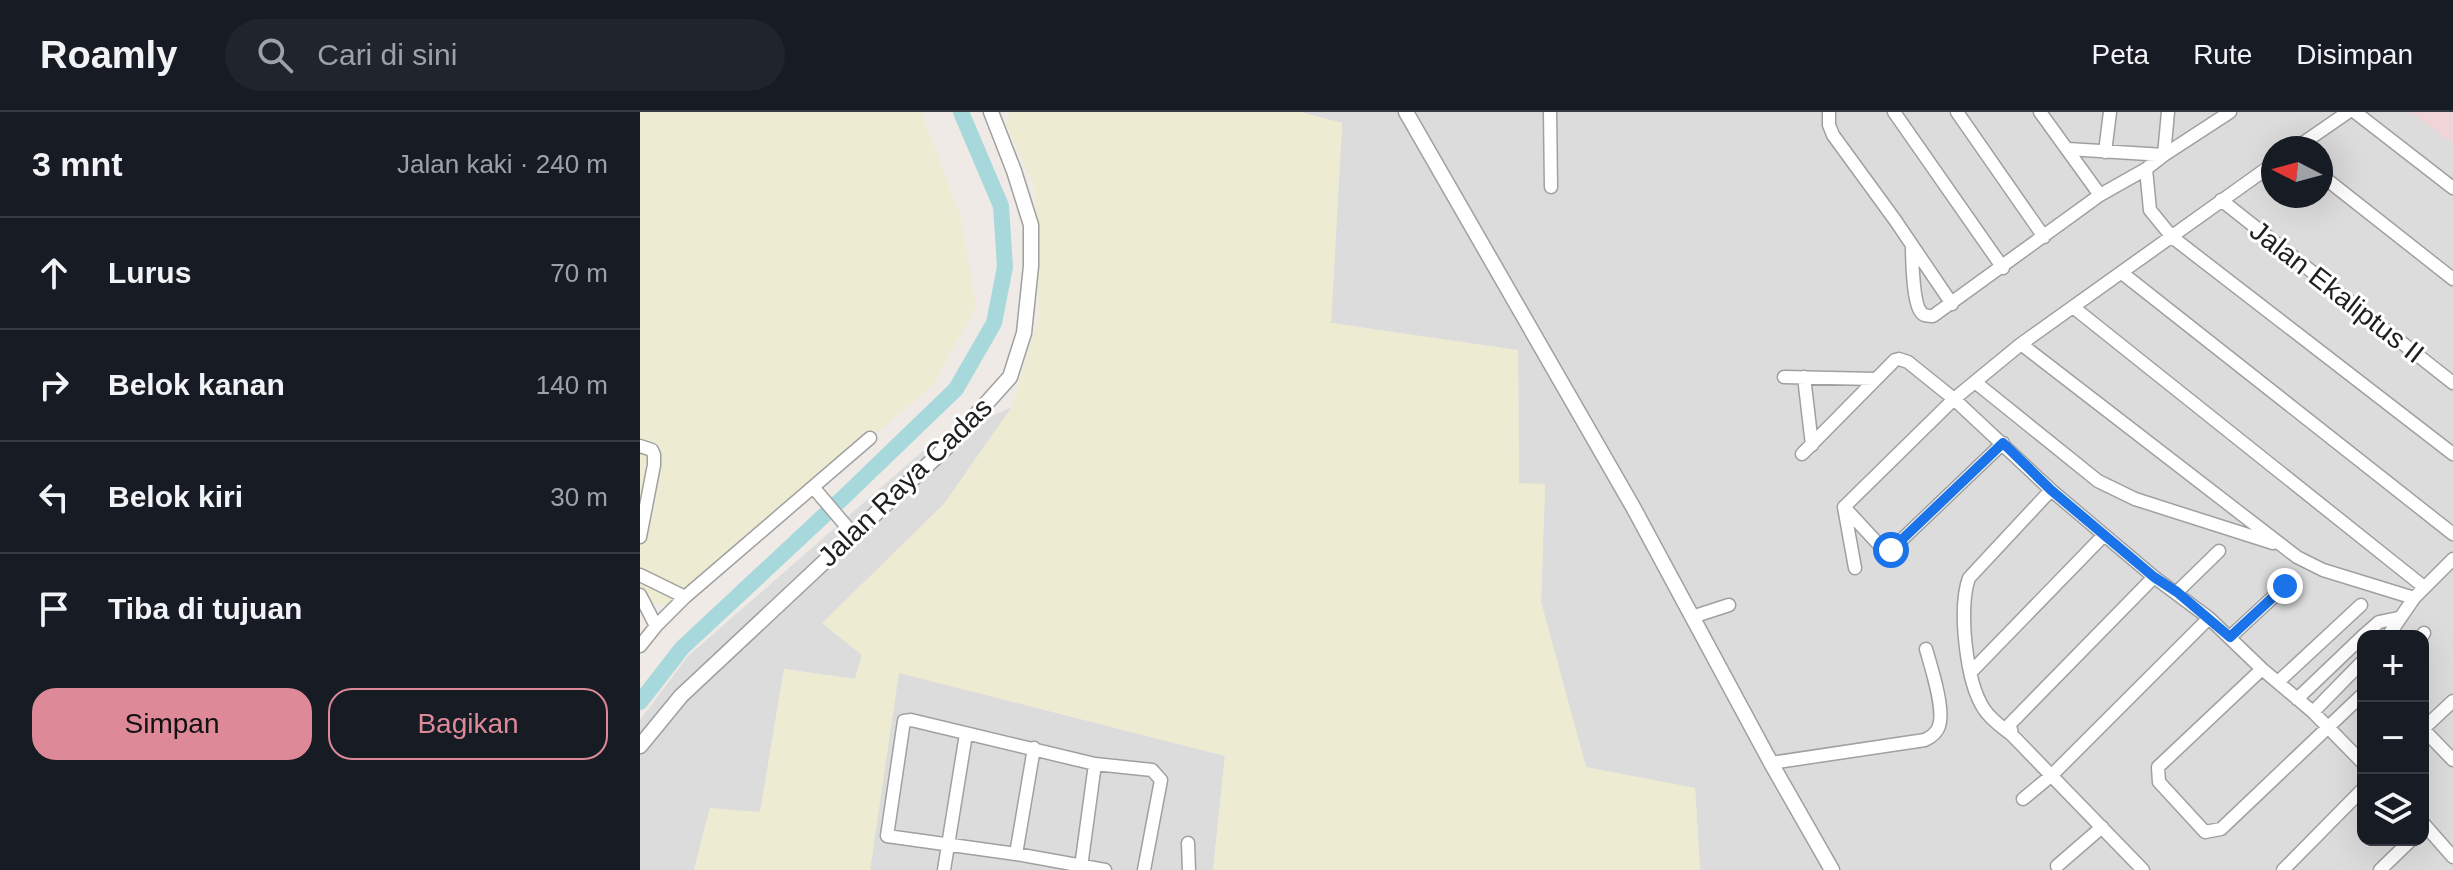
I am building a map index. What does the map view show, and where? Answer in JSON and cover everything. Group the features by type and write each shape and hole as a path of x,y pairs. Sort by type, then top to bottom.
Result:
{"street":[{"path":"1406,112 1633,507 1832,870"},
{"path":"1550,112 1551,187"},
{"path":"1829,112 1833,135 1952,304"},
{"path":"1894,112 2003,268"},
{"path":"1957,112 2044,237"},
{"path":"2105,152 2110,112"},
{"path":"2164,155 2168,112"},
{"path":"1912,245 1919,312 1933,316 2100,195 2146,169 2230,112"},
{"path":"2313,136 2348,112"},
{"path":"2355,112 2453,188"},
{"name":"Jalan Raya Cadas","path":"640,746 690,686 848,528 950,444 1002,388 1015,366 1026,318 1031,225 994,113"},
{"path":"2046,116 2100,195"},
{"path":"2068,149 2164,155"},
{"path":"2146,169 2150,210 2172,237 2453,454"},
{"path":"1844,507 1954,399 2021,344 2261,172"},
{"path":"2333,184 2453,279"},
{"name":"Jalan Ekaliptus II","path":"2221,200 2453,383"},
{"path":"2122,273 2453,534"},
{"path":"2073,307 2424,587"},
{"path":"2021,344 2297,557 2323,570 2414,598"},
{"path":"1804,377 1807,449 1895,360 1903,360 1954,399 2104,535 2209,618 2313,712 2357,757"},
{"path":"1784,377 1876,379"},
{"path":"1975,382 2098,481 2135,499 2280,545"},
{"path":"640,646 685,597 815,490 870,438"},
{"path":"1844,507 1882,548 1891,550 2003,443"},
{"path":"640,446 652,450 654,465 640,537"},
{"path":"815,490 848,528"},
{"path":"2051,490 1969,578 1963,612 1966,649 1975,691 1995,723 2012,735 2143,870"},
{"path":"1844,507 1855,568"},
{"path":"1971,672 2104,535"},
{"path":"2177,592 2219,551"},
{"path":"2391,630 2414,598 2453,559"},
{"path":"640,575 685,597"},
{"path":"2012,735 2012,720 2154,577"},
{"path":"2230,637 2285,586"},
{"path":"640,595 656,626"},
{"path":"1692,617 1729,605"},
{"path":"2278,682 2361,605"},
{"path":"2023,799 2052,775 2209,618"},
{"path":"2370,630 2379,622 2398,618"},
{"path":"640,619 656,626"},
{"path":"2297,699 2357,641"},
{"path":"1771,763 1925,740 1933,735 1939,727 1941,715 1926,649"},
{"path":"2346,651 2357,660"},
{"path":"2313,712 2357,667"},
{"path":"2262,669 2158,767 2159,782 2205,832 2221,829 2357,700"},
{"path":"2429,723 2453,701"},
{"path":"1105,870 887,836 904,721 911,720 1095,764 1152,770 1161,780 1144,870"},
{"path":"944,870 966,734"},
{"path":"2429,735 2453,760"},
{"path":"1016,854 1034,748"},
{"path":"1081,867 1095,764"},
{"path":"2283,870 2357,795"},
{"path":"2057,866 2102,827"},
{"path":"2429,831 2453,857"},
{"path":"1188,843 1189,870"},
{"path":"2380,870 2405,846"}],"shaded area":[{"path":"640,112 921,112 960,215 976,306 934,384 673,608 640,600"},
{"path":"1010,112 1300,112 1342,123 1331,323 1518,350 1519,483 1545,484 1541,602 1586,767 1695,788 1700,870 1213,870 1225,756 899,673 870,870 694,870 710,808 760,812 784,669 855,679 862,655 822,623 944,504 1012,407 1039,314 1035,189 1006,123"},
{"path":"1300,112 2453,112 2453,870 1700,870 1695,788 1586,768 1541,602 1545,484 1519,484 1518,351 1331,323 1342,123"},
{"path":"2411,112 2453,112 2453,144"},
{"path":"1012,407 944,504 823,623 862,655 855,679 784,669 760,813 710,808 694,870 640,870 640,720 688,656 932,443"},
{"path":"898,672 1225,756 1213,870 870,870"}],"waterway":[{"path":"640,702 682,648 956,389 994,323 1005,267 1001,206 961,112"}],"route":[{"path":"1891,550 2003,443 2051,490 2230,637 2285,586"}]}
